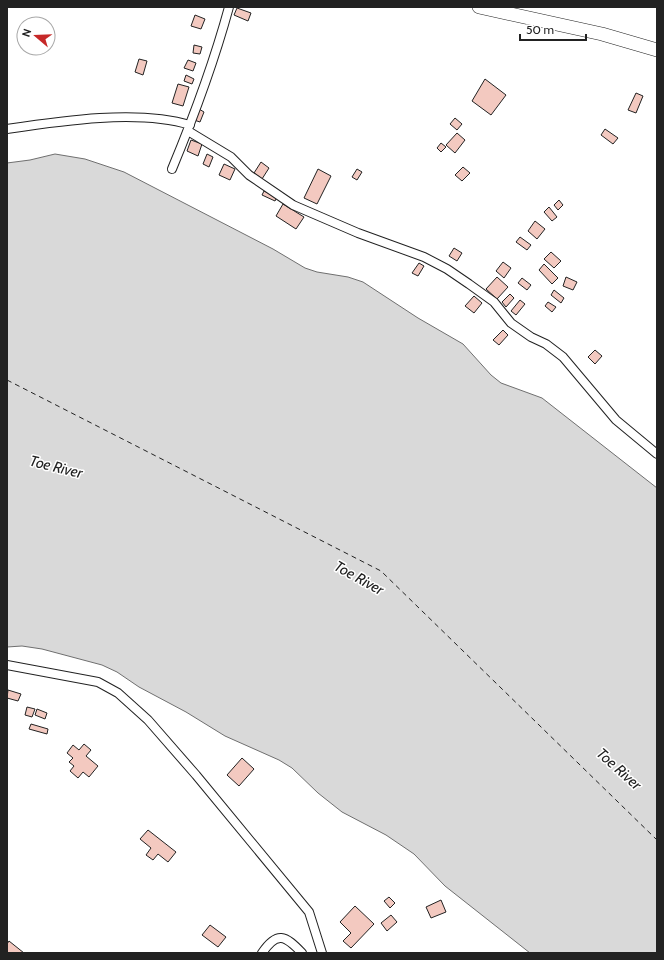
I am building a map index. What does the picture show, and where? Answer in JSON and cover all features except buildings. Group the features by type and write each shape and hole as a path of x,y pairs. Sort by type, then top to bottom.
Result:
{"main road":[{"path":"479,7 602,34 657,50"}],"street":[{"path":"172,169 189,128 230,7"},
{"path":"7,129 54,122 97,118 173,119 189,128 231,157 249,175 293,205 358,233 424,257 464,281 494,302 516,327 546,344 563,357 616,420 632,435 657,454"},
{"path":"7,665 98,682 118,693 148,720 196,775 309,912 322,953"},
{"path":"262,953 274,939 280,937 286,938 302,953"}],"water":[{"name":"Toe River","path":"55,154 85,159 124,172 273,249 305,268 317,272 348,277 363,282 418,318 463,344 491,375 501,383 542,398 657,488 657,953 530,953 445,886 414,854 386,835 342,812 318,793 292,768 279,760 225,736 186,712 139,687 117,672 102,665 42,649 22,646 7,647 7,163 30,160"}],"ferry route":[{"path":"7,380 381,571 657,840"}]}
